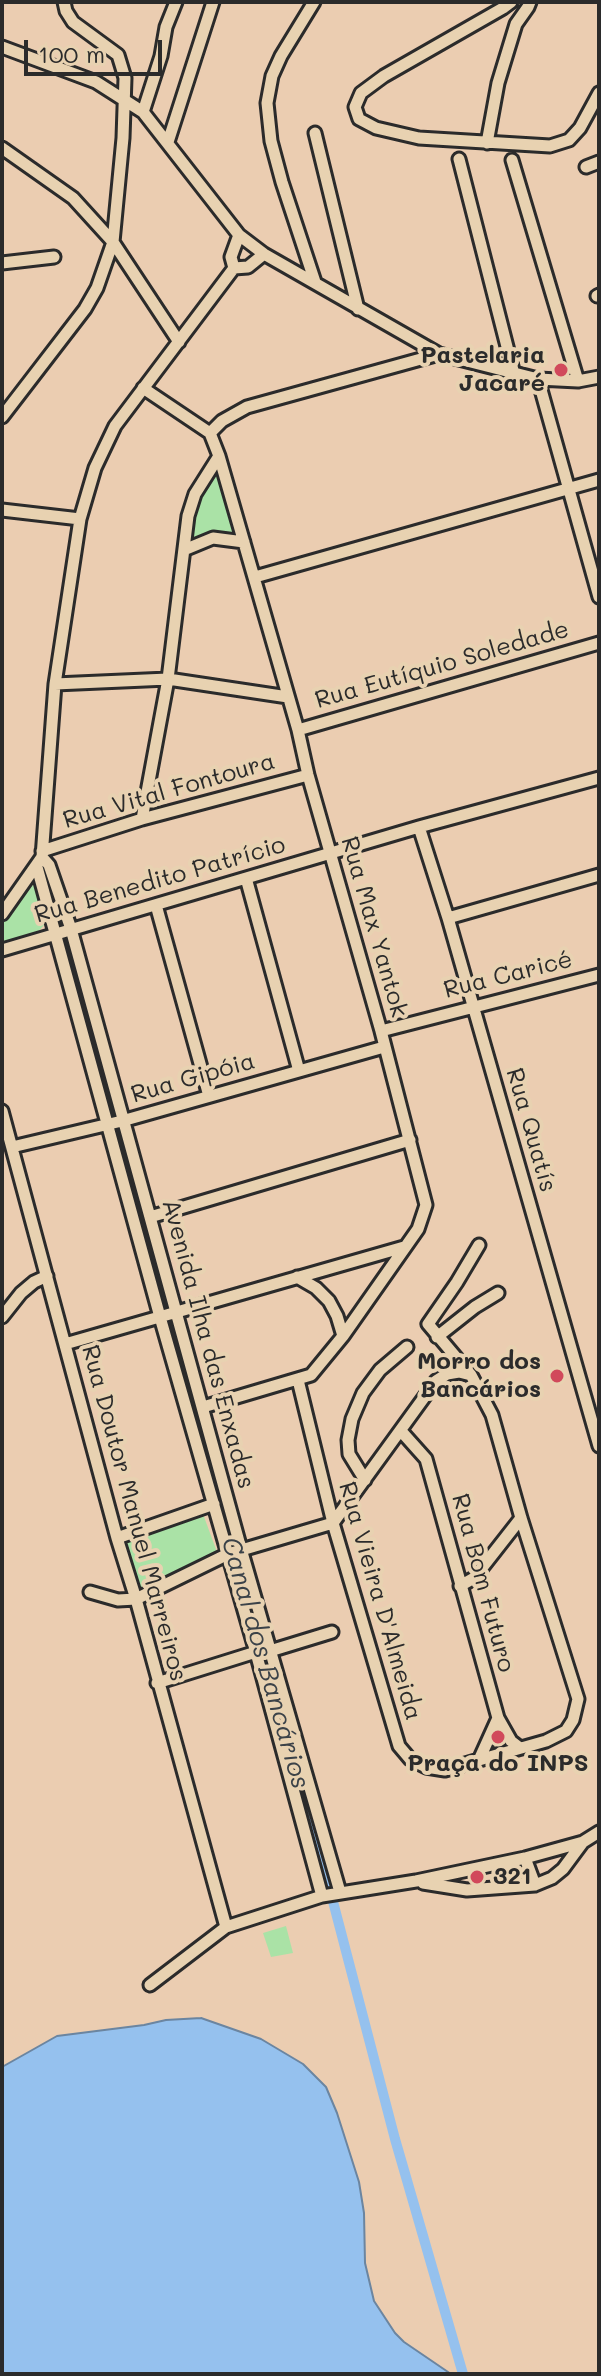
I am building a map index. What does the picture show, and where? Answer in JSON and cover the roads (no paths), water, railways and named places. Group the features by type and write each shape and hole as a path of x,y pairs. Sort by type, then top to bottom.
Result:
{"street":[{"path":"2,417 85,309 97,288 113,242 125,78 118,55 73,22 64,2"},
{"path":"143,112 176,2"},
{"path":"168,142 213,2"},
{"path":"314,2 281,56 272,76 267,103 271,141 315,282"},
{"path":"487,143 498,83 516,24 530,2"},
{"path":"507,5 384,76 361,93 355,107 359,119 376,128 419,138 550,146 569,140 580,128 599,93"},
{"path":"2,47 96,82 143,112 239,235 264,254 439,354 538,379 578,381 599,377"},
{"path":"315,133 358,309"},
{"path":"2,148 73,198 113,242 179,342"},
{"path":"459,159 514,374"},
{"path":"512,160 578,381"},
{"path":"586,167 599,162"},
{"path":"234,268 231,257 239,235"},
{"path":"2,914 42,860 55,684 80,519 95,468 115,426 234,268 248,267 264,254"},
{"path":"2,263 54,257"},
{"path":"143,388 210,433 222,421 247,407 439,354"},
{"path":"538,379 599,597"},
{"name":"Rua Max Yantok","path":"203,1407 311,1375 343,1336 421,1223 426,1205 298,730 210,433"},
{"path":"142,819 168,679 188,516 195,494 219,456"},
{"path":"255,577 599,480"},
{"path":"2,510 80,519"},
{"path":"184,550 213,538 244,542"},
{"name":"Rua Eutíquio Soledade","path":"298,730 599,643"},
{"path":"55,684 168,679 288,697"},
{"name":"Rua Vital Fontoura","path":"42,860 142,819 308,775"},
{"name":"Rua Benedito Patrício","path":"2,950 419,827 599,778"},
{"name":"Rua Quatís","path":"419,827 448,918 599,1446"},
{"name":"Avenida Ilha das Enxadas","path":"42,860 71,929 150,1217 168,1314 214,1504 235,1551 270,1651 339,1892"},
{"name":"Avenida Ilha das Enxadas","path":"42,860 55,933 108,1125 168,1314 203,1407 256,1652 323,1896"},
{"path":"448,918 599,875"},
{"path":"246,878 299,1071"},
{"path":"156,905 209,1096"},
{"name":"Rua Caricé","path":"381,1031 599,975"},
{"name":"Rua Gipóia","path":"12,1147 123,1121 384,1047"},
{"name":"Rua Doutor Manuel Marreiros","path":"2,1111 226,1927"},
{"path":"150,1217 410,1140"},
{"name":"Rua Vieira D'Almeida","path":"298,1380 333,1523 399,1746 410,1759 426,1767 445,1770 546,1741 566,1731 573,1720 578,1699 492,1415 471,1375 428,1324 479,1245"},
{"path":"65,1344 404,1247"},
{"path":"2,1317 21,1293 47,1276"},
{"path":"297,1277 316,1288 329,1301 343,1336"},
{"path":"437,1337 498,1293"},
{"path":"365,1480 349,1454 352,1419 363,1393 380,1370 407,1347"},
{"path":"90,1592 118,1600 136,1599 235,1551 333,1523 436,1381 447,1374 459,1372 471,1375"},
{"path":"588,1409 599,1399"},
{"name":"Rua Bom Futuro","path":"401,1431 426,1459 498,1718 511,1741 520,1748"},
{"path":"117,1538 214,1504"},
{"path":"460,1586 474,1578 521,1518"},
{"path":"270,1651 332,1632"},
{"path":"157,1683 256,1652"},
{"path":"479,1760 498,1718"},
{"path":"150,1985 226,1927 339,1892 416,1881 525,1858 583,1842 599,1832"},
{"path":"416,1881 459,1888 535,1885 563,1869 583,1842"},
{"path":"525,1858 535,1885"},
{"path":"456,1872 451,1880 453,1886 459,1888"}],"water":[{"path":"201,2018 261,2039 303,2064 326,2087 359,2182 364,2213 365,2263 374,2301 404,2342 451,2374 2,2374 2,2067 57,2036"}],"waterway":[{"name":"Canal dos Bancários","path":"67,953 330,1890 395,2139 463,2374"}],"place":[{"name":"Pastelaria Jacaré","path":"561,370"},
{"name":"Morro dos Bancários","path":"557,1376"},
{"name":"Praça do INPS","path":"498,1737"},
{"name":"321","path":"477,1877"}]}
